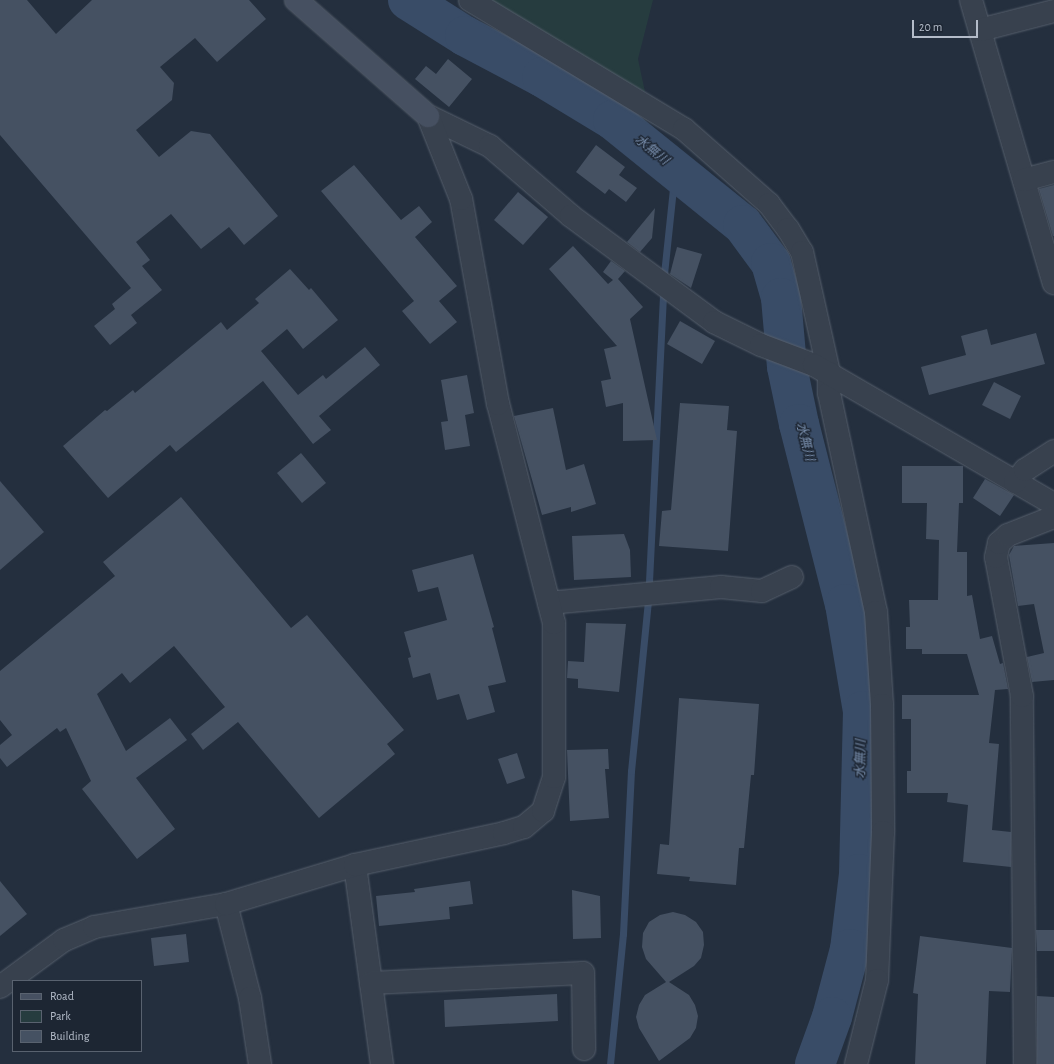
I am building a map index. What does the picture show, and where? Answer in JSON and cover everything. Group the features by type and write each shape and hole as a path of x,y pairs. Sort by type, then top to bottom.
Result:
{"street":[{"path":"296,0 428,116 490,146 619,254 714,322 762,345 822,369 1054,504"},
{"path":"470,0 684,129 768,204 788,229 802,252 822,369 829,393 876,612 882,706 882,832 877,980 856,1064"},
{"path":"971,0 1024,180 1049,244 1054,283"},
{"path":"980,30 1054,11"},
{"path":"0,987 64,940 94,927 226,904 355,865 504,833 524,827 542,811 554,776 554,622 498,404 461,199 428,116"},
{"path":"1024,180 1054,172"},
{"path":"1015,482 1025,470 1054,451"},
{"path":"1025,1064 1022,696 996,557 999,543 1008,535 1054,517"},
{"path":"549,603 721,587 762,591 792,576"},
{"path":"355,865 382,1064"},
{"path":"226,904 250,998 260,1064"},
{"path":"371,983 582,973 584,1048"}],"green space":[{"path":"481,0 653,0 638,59 645,92"}],"building":[{"path":"0,0 27,0 56,34 92,0 249,0 266,19 217,62 195,38 160,67 174,83 172,100 136,130 159,157 191,131 210,134 278,216 244,245 229,227 201,249 171,214 136,242 150,260 142,266 162,290 131,315 137,323 110,345 94,326 115,309 112,304 131,288 0,135"},
{"path":"448,59 472,79 449,107 415,79 426,66 436,74"},
{"path":"596,145 625,167 619,175 637,188 626,202 609,189 605,194 576,172"},
{"path":"354,165 401,220 419,206 432,222 415,237 457,286 439,301 457,322 430,344 402,311 414,301 321,191"},
{"path":"1054,185 1054,236 1053,236 1039,189"},
{"path":"518,192 548,217 523,245 494,220"},
{"path":"655,208 652,238 640,252 627,242"},
{"path":"573,246 608,284 613,280 603,272 611,261 625,271 618,279 643,307 630,319 657,440 623,441 623,403 606,407 601,381 611,379 604,349 617,346 549,269"},
{"path":"677,247 702,254 691,288 670,274"},
{"path":"290,269 309,290 311,288 338,320 303,349 287,329 261,351 298,395 323,375 326,379 365,347 380,365 319,416 331,430 313,444 263,381 176,452 170,445 108,498 63,446 105,410 107,411 133,390 135,393 221,322 227,330 259,303 255,299"},
{"path":"680,321 715,341 702,364 667,344"},
{"path":"987,329 991,345 1036,333 1045,364 929,395 921,367 966,355 961,336"},
{"path":"467,375 474,413 465,415 470,446 445,450 441,422 448,421 441,380"},
{"path":"994,382 1021,396 1010,419 982,405"},
{"path":"680,403 729,406 727,430 737,431 728,551 659,546 662,511 671,510"},
{"path":"553,408 566,470 584,464 596,504 571,512 571,507 542,515 514,416"},
{"path":"301,453 326,483 302,503 277,473"},
{"path":"902,466 963,466 963,503 959,503 957,552 967,552 967,596 972,595 980,639 992,636 1000,664 1003,663 1008,689 995,690 989,743 999,744 992,830 1011,832 1011,867 963,862 968,805 947,802 948,793 907,793 907,771 911,771 911,719 902,719 902,695 979,695 967,654 922,654 922,649 906,649 906,627 910,627 909,600 938,600 939,540 926,539 927,503 902,503"},
{"path":"985,479 1014,495 1000,516 973,498"},
{"path":"0,481 44,532 0,570"},
{"path":"181,497 291,628 307,615 404,730 387,744 395,754 319,818 238,722 203,750 191,734 225,707 174,646 130,683 122,673 97,694 126,751 170,718 187,740 136,778 175,829 137,859 82,789 91,781 66,728 60,732 57,728 7,767 0,758 0,745 12,735 0,720 0,671 115,576 103,562"},
{"path":"624,534 630,550 631,577 574,580 572,536"},
{"path":"1054,543 1054,680 1032,682 1027,657 1044,653 1034,604 1018,606 1009,555 1014,546"},
{"path":"473,554 494,627 492,628 506,682 488,686 495,712 467,720 459,694 437,700 430,673 413,678 408,658 411,657 404,632 447,620 438,587 418,592 412,570"},
{"path":"586,623 626,624 619,692 578,688 578,679 567,678 568,661 584,662"},
{"path":"679,698 759,704 754,775 751,775 744,848 739,848 736,885 689,881 690,877 657,874 660,844 669,845"},
{"path":"608,749 609,769 605,769 609,818 570,821 567,750"},
{"path":"517,753 525,778 507,784 498,759"},
{"path":"0,881 27,914 0,936"},
{"path":"470,881 473,904 449,907 450,919 379,926 376,896 415,892 414,889"},
{"path":"572,890 600,896 601,938 573,939"},
{"path":"673,912 685,915 696,922 703,932 704,945 701,958 694,966 669,982 689,995 695,1005 698,1016 696,1028 690,1038 659,1061 639,1028 636,1017 639,1005 645,995 666,982 646,959 642,947 643,933 649,922 660,915"},
{"path":"1036,930 1054,930 1054,951 1037,951"},
{"path":"186,934 189,962 154,966 151,938"},
{"path":"920,936 1012,948 1010,992 989,991 986,1064 915,1064 918,994 913,993"},
{"path":"557,994 558,1021 445,1027 444,1000"},
{"path":"1037,996 1054,997 1054,1064 1037,1064"}],"waterway":[{"name":"水無川","path":"408,0 465,36 542,77 613,120 743,225 771,263 781,298 787,367 799,424 845,604 863,711 859,874 850,949 832,1017 815,1064"},
{"path":"664,274 675,169"},
{"path":"610,1064 623,934 631,771 648,602 663,295"}]}
